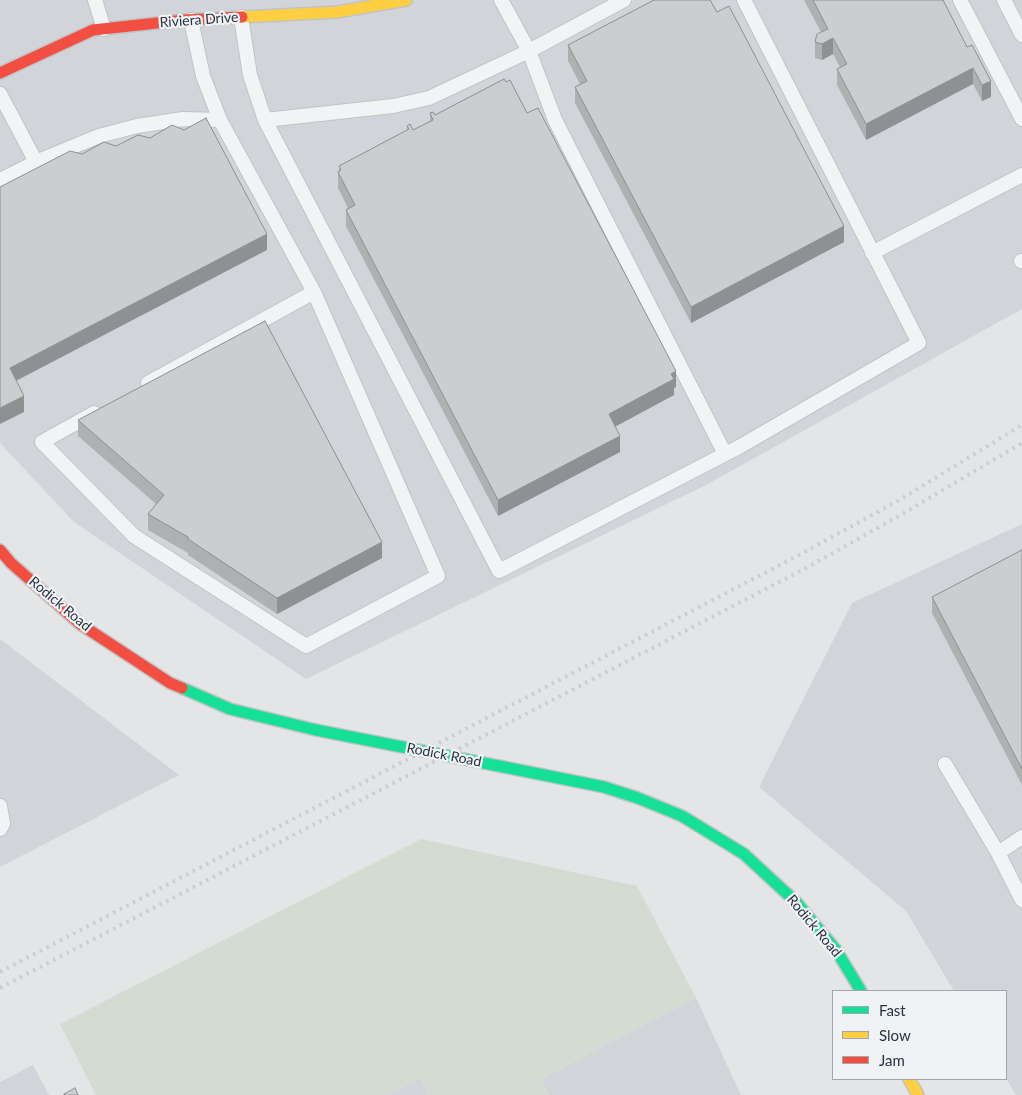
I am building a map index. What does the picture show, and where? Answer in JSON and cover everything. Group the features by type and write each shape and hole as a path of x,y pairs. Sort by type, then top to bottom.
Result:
{"street":[{"name":"Riviera Drive","path":"0,73 93,30 104,28 191,20 337,12 383,2 406,0"},
{"name":"Rodick Road","path":"0,550 11,563 80,624 170,683 230,709 316,730 604,787 638,798 682,816 744,854 797,903 836,950 860,990"},
{"path":"910,1080 918,1095"}],"lane":[{"path":"95,0 104,28"},
{"path":"501,0 529,52 555,120 725,454"},
{"path":"265,120 393,106 429,98 529,52 624,0"},
{"path":"241,17 250,75 265,120 499,571 725,454 918,343 744,0"},
{"path":"960,0 1022,119"},
{"path":"1004,0 1022,35"},
{"path":"110,404 42,442 134,536 306,646 438,576 314,292 220,120 203,76 191,20"},
{"path":"0,94 36,162"},
{"path":"0,180 36,162 99,136 137,126 182,119 220,120"},
{"path":"872,252 1022,175"},
{"path":"135,390 314,292"},
{"path":"945,764 998,853 1022,900"},
{"path":"0,806 3,824 0,829"},
{"path":"998,853 1022,836"}],"shaded area":[{"path":"0,0 1022,0 1022,309 706,485 306,679 74,522 0,443"},
{"path":"1022,524 1022,1095 1016,1095 1007,1080 1007,990 953,990 906,911 759,787 852,603"},
{"path":"0,639 179,775 0,867"},
{"path":"421,839 637,886 696,998 540,1079 549,1095 429,1095 420,1078 387,1095 96,1095 60,1024"},
{"path":"696,998 741,1095 549,1095 540,1079"},
{"path":"33,1065 49,1095 0,1095 0,1082"},
{"path":"420,1078 429,1095 387,1095"}],"building":[{"path":"654,0 710,0 717,12 729,6 844,226 691,307 575,87 587,81 568,45"},
{"path":"813,0 943,0 967,47 972,45 991,81 982,85 973,68 866,124 837,69 847,64 833,38 822,44 815,42 817,34 828,29"},
{"path":"504,79 506,82 510,80 527,113 538,108 676,371 671,374 674,379 609,414 620,436 498,500 346,210 355,205 338,172 341,170 339,166 409,129 407,126 410,124 413,130 433,120 430,113 433,112 435,115"},
{"path":"206,118 267,234 10,368 24,396 0,408 0,187 70,151 82,154 104,142 116,146 138,135 150,138 172,125 184,130"},
{"path":"265,321 382,542 277,598 188,539 188,537 148,514 164,495 78,420"},
{"path":"1022,550 1022,769 932,597"},
{"path":"75,1088 78,1095 64,1095 64,1094"}],"railway":[{"path":"0,972 799,555 896,502 1022,425"},
{"path":"0,988 806,568 899,516 1022,443"}],"traffic: fast":[{"path":"182,688 230,709 316,730"},
{"path":"316,730 504,767"},
{"path":"504,767 604,787 638,798 682,816 744,854 797,903 836,950 860,990"}],"traffic: slow":[{"path":"242,17 337,12 406,0"},
{"path":"910,1080 918,1095"}],"traffic: jam":[{"path":"0,73 93,30 184,20 242,17"},
{"path":"0,550 11,563 80,624 170,683 182,688"}]}
